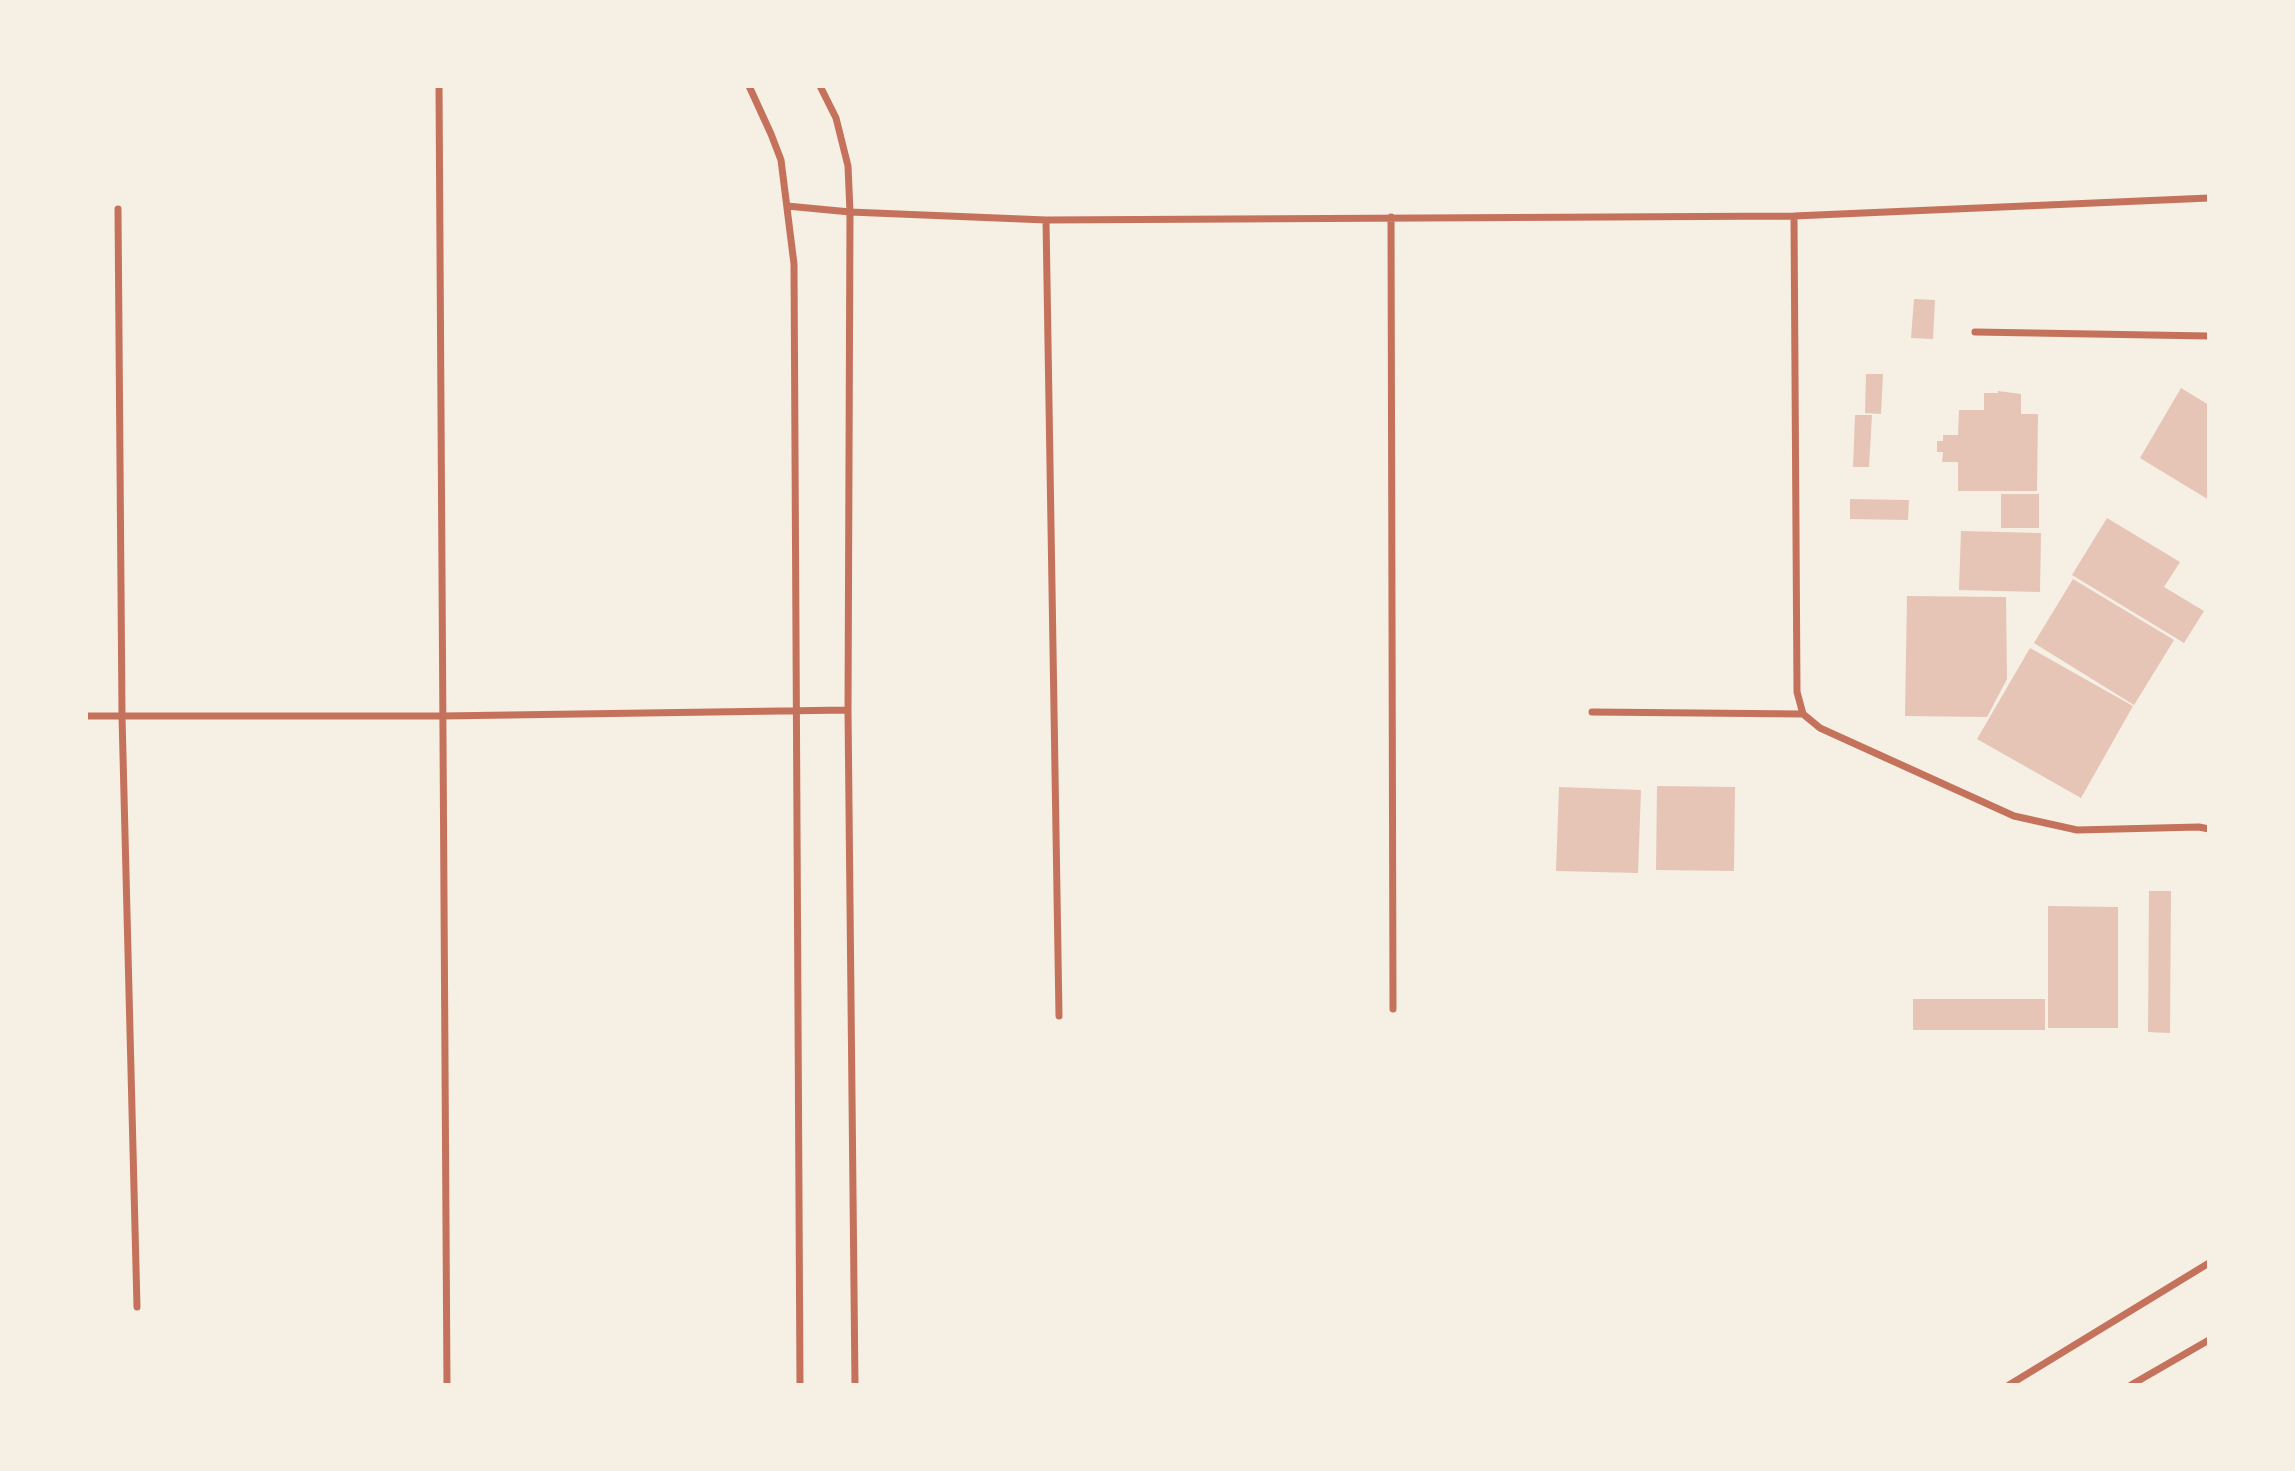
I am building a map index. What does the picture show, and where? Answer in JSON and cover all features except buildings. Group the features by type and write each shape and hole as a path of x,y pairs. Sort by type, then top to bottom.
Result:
{"street":[{"path":"439,86 447,1385"},
{"path":"749,86 780,160 794,264 800,1385"},
{"path":"820,86 836,118 848,166 850,212 848,710 855,1385"},
{"path":"787,206 850,212 1046,220 1794,216 2209,198"},
{"path":"118,209 122,716 137,1307"},
{"path":"1794,216 1797,692 1803,714 1820,728 2014,816 2077,830 2209,829"},
{"path":"1391,218 1394,1009"},
{"path":"1046,220 1059,1016"},
{"path":"1975,332 2209,336"},
{"path":"86,716 443,716 848,710"},
{"path":"1592,712 1803,714"},
{"path":"2009,1385 2209,1263"},
{"path":"2131,1385 2209,1340"}]}
